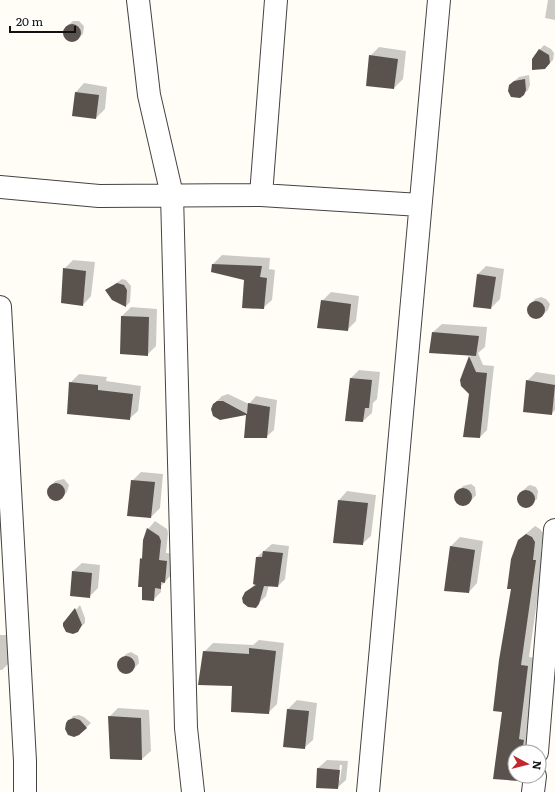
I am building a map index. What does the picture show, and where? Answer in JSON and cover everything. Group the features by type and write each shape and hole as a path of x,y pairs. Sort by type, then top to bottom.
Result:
{"street":[{"path":"138,0 149,96 172,195 186,728 192,792"},
{"path":"261,195 276,0"},
{"path":"368,792 439,0"},
{"path":"0,187 99,196 261,195 420,205"},
{"path":"0,307 25,760 25,792"},
{"path":"538,744 555,530"}],"building":[{"path":"68,24 76,24 81,29 79,40 76,42 68,42 63,37 63,29"},
{"path":"539,49 549,55 550,63 545,69 532,70 532,59"},
{"path":"369,55 398,59 394,89 366,86"},
{"path":"525,79 526,90 524,95 520,98 511,97 508,91 509,85 514,81"},
{"path":"75,92 99,95 96,119 72,116"},
{"path":"212,264 262,266 260,277 267,278 264,309 242,308 244,280 211,272"},
{"path":"63,268 86,271 83,306 61,303"},
{"path":"477,274 496,277 491,309 473,307"},
{"path":"117,283 124,285 127,290 126,307 112,300 105,290"},
{"path":"321,300 351,304 348,331 317,328"},
{"path":"532,301 540,301 545,306 543,317 540,319 532,319 527,314 527,306"},
{"path":"121,316 149,317 148,356 120,354"},
{"path":"432,332 479,336 476,356 429,353"},
{"path":"469,356 476,372 487,373 480,438 463,437 469,394 461,386 460,380"},
{"path":"350,378 372,380 369,408 365,408 363,422 345,421"},
{"path":"526,380 555,385 552,415 523,412"},
{"path":"69,382 98,385 98,390 133,394 130,420 67,414"},
{"path":"217,401 223,401 247,414 248,403 270,407 267,438 244,438 246,415 220,420 213,416 211,409 213,404"},
{"path":"131,480 155,482 151,518 127,516"},
{"path":"52,483 60,483 65,488 63,499 60,501 52,501 47,496 47,488"},
{"path":"463,488 470,490 472,497 470,504 463,506 456,504 454,497 456,490"},
{"path":"522,490 530,490 535,495 533,506 530,508 522,508 517,503 517,495"},
{"path":"338,500 368,503 363,545 333,543"},
{"path":"147,528 159,536 161,541 159,560 167,561 165,583 161,582 161,589 155,588 154,601 142,600 142,587 138,587 140,558 142,559 143,540"},
{"path":"526,534 532,537 535,542 533,560 536,560 521,665 528,666 519,739 524,740 523,744 507,744 507,780 493,779 502,712 493,711 499,660 511,589 507,589 511,559 518,540"},
{"path":"450,546 475,550 469,593 444,591"},
{"path":"263,551 283,553 278,587 264,586 259,604 256,608 248,607 243,603 242,598 245,592 256,585 253,584 256,557 262,557"},
{"path":"72,571 92,573 90,598 70,596"},
{"path":"75,608 82,625 78,632 73,634 66,632 63,623"},
{"path":"249,648 276,651 269,714 231,712 232,686 198,685 203,651 249,654"},
{"path":"122,656 130,656 135,661 133,672 130,674 122,674 117,669 117,661"},
{"path":"287,709 309,711 305,749 283,747"},
{"path":"108,716 141,718 142,760 110,759"},
{"path":"74,718 80,720 87,728 79,735 74,737 68,735 65,729 68,720"},
{"path":"317,768 340,770 338,789 316,788"}]}
